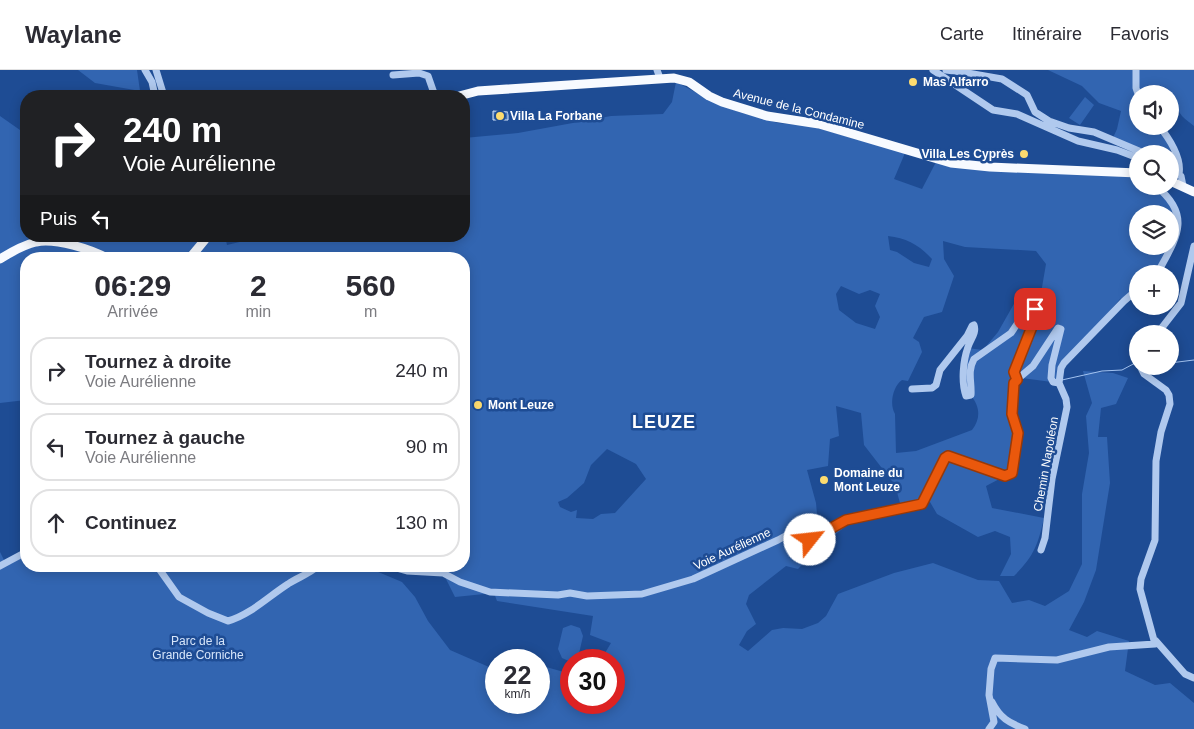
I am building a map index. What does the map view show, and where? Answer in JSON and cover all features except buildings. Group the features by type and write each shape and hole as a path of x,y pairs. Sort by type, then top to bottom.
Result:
{"main road":[{"name":"Avenue de la Condamine","path":"470,93 659,74 689,82 709,96 722,102 767,116 819,124 951,162 990,167 1129,173"},
{"path":"1179,185 1194,192"},
{"path":"0,258 34,242"},
{"path":"54,242 97,252"},
{"path":"195,252 203,242"}],"street":[{"path":"145,70 152,82 154,90"},
{"path":"156,70 162,90"},
{"path":"933,70 993,110 1017,114 1078,142 1117,150 1129,155"},
{"path":"946,70 1002,79 1027,95 1030,98 1032,108 1049,121 1069,128 1094,132 1129,147"},
{"path":"1136,70 1136,85"},
{"path":"393,75 419,73 428,76 433,90"},
{"path":"1179,164 1179,174 1183,179 1182,186"},
{"path":"1162,265 1176,240 1179,226 1173,204 1167,195"},
{"path":"1164,325 1181,303 1194,246"},
{"path":"1059,383 1061,368 1064,363 1129,297"},
{"path":"912,389 932,388 936,385 940,370 968,336 974,325 975,331 967,348 963,376 964,392 966,396 971,395 970,377 971,365 974,359 1011,333 1028,308 1033,307 1037,314 1014,372 1017,380"},
{"name":"Chemin Napoléon","path":"1017,380 1033,366 1058,328 1061,329 1062,332 1055,350 1051,378 1053,382 1059,383 1066,399 1067,407 1052,479 1045,538 1041,550"},
{"path":"1145,375 1166,390 1170,404 1161,432 1156,461 1155,540 1141,579 1140,589 1156,640 1185,674 1194,678"},
{"name":"Voie Aurélienne","path":"425,572 443,573 460,582 490,592 558,595 570,593 587,596 642,594 693,579 778,540 800,528 807,521 810,525 803,538 806,541 816,538 846,520 922,504 945,458 948,456 1005,476 1010,476 1015,461 1018,433 1012,414 1012,396 1014,383 1017,380"},
{"path":"0,566 20,555"},
{"path":"161,572 179,597 208,613 228,621 240,616 290,582 311,572"},
{"path":"989,729 994,719 989,700 991,669 995,658 1057,660 1109,647 1152,645 1155,644 1156,640"},
{"path":"989,700 1007,722 1025,729"}],"green space":[{"path":"78,70 137,70 140,90 134,90 95,83"},
{"path":"1048,70 1194,70 1194,126 1182,116 1179,111 1179,85 1129,85 1129,135 1164,135 1169,145 1129,145 1129,147 1112,140 1117,129 1121,111 1099,103 1082,86"},
{"name":"Parc de la Grande Corniche","path":"676,82 720,105 739,112 778,123 810,126 905,153 894,179 922,189 936,162 979,169 1129,176 1129,195 1164,195 1170,205 1129,205 1129,255 1166,255 1161,265 1129,265 1129,294 1120,299 1061,368 1059,383 1022,378 1013,383 1012,396 1018,433 1012,476 1005,476 986,486 992,508 1044,518 1040,536 1034,550 1021,569 1014,576 1000,576 1011,554 1010,537 995,531 978,537 937,514 930,502 909,508 900,503 895,485 864,445 861,413 836,406 839,436 830,439 828,466 807,470 817,514 804,540 815,538 841,523 855,519 819,547 798,569 786,566 749,595 746,604 756,624 747,631 739,645 748,651 772,630 783,628 802,629 818,623 826,616 838,594 894,573 933,563 978,580 999,581 1012,603 1029,600 1045,606 1069,591 1082,564 1082,494 1089,453 1086,416 1092,403 1083,371 1113,373 1128,378 1116,404 1101,408 1098,437 1107,437 1110,483 1096,570 1084,602 1069,630 1087,637 1097,631 1129,641 1125,671 1155,685 1170,683 1194,703 1194,729 0,729 0,552 4,560 10,561 20,555 20,572 378,572 402,582 415,597 428,621 450,650 485,665 485,714 550,714 550,668 560,671 560,714 625,714 625,649 607,649 611,643 590,635 593,616 497,601 494,593 455,597 442,572 470,572 470,252 20,252 20,401 0,403 0,116 20,130 20,242 226,242 227,245 239,242 470,242 470,137 518,133 611,116 663,114 672,102","holes":["888,236 901,238 912,243 932,259 929,267 914,263 897,252 890,250","943,241 965,247 1036,251 1046,264 1041,293 1033,307 1028,308 1015,302 998,332 983,350 967,348 963,372 964,390 966,396 971,396 978,408 977,421 972,430 916,451 896,453 895,414 892,405 894,391 902,380 908,381 922,352 919,342 913,338 924,317 942,312 954,276 944,259","841,286 859,294 870,290 880,294 875,306 880,317 875,329 856,323 839,310 836,294","607,449 636,464 646,479 615,513 601,514 593,519 576,518 577,510 571,512 560,507 558,502 567,498 584,483 591,465"]},
{"path":"1085,97 1094,105 1080,125 1069,118"},
{"path":"571,625 580,628 583,636 580,649 560,649 560,654 558,649 563,628"}],"waterway":[{"path":"1179,362 1194,360"},
{"path":"1062,380 1102,371 1122,370 1129,366"}],"place":[{"name":"Mas Alfarro","path":"913,82"},
{"name":"Villa La Forbane","path":"500,116"},
{"name":"Villa Les Cyprès","path":"1024,154"},
{"name":"Mont Leuze","path":"478,405"},
{"name":"Domaine du Mont Leuze","path":"824,480"}],"district":[{"name":"LEUZE","path":"664,422"}],"route":[{"path":"810,540 846,520 922,504 945,458 948,456 956,457 1005,476 1010,476 1015,461 1018,433 1012,414 1012,396 1014,383 1017,380 1014,372 1021,350 1037,314 1035,309"}]}
